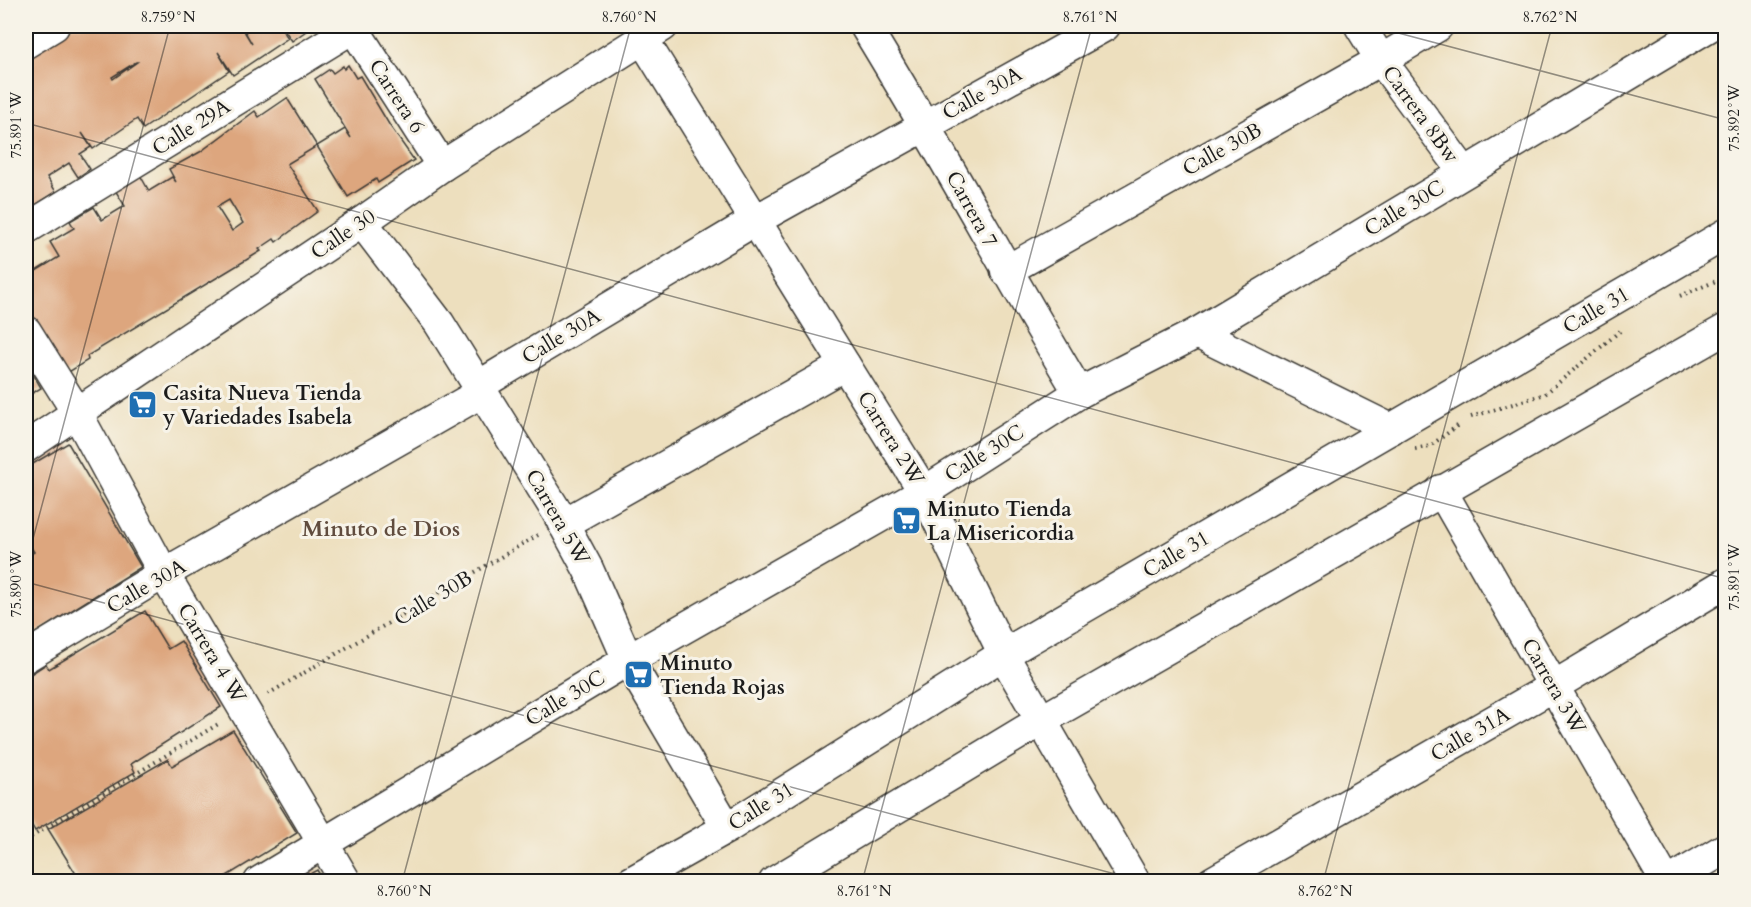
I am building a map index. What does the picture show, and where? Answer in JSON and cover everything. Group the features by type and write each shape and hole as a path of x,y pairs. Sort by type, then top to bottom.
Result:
{"street":[{"path":"26,43 54,26"},
{"name":"Carrera 6","path":"354,26 442,166"},
{"name":"Calle 29A","path":"26,229 354,26"},
{"name":"Carrera 7","path":"865,26 925,124 1006,271 1079,393"},
{"name":"Calle 30A","path":"26,657 164,574 472,398 480,387 754,221 1105,26"},
{"name":"Carrera 8Bw","path":"1360,26 1382,60 1464,172"},
{"name":"Calle 30B","path":"1006,271 1382,60 1438,26"},
{"name":"Calle 30C","path":"259,882 628,660 924,492 1079,393 1197,333 1710,26"},
{"name":"Calle 30","path":"26,447 442,166 653,32"},
{"name":"Carrera 2W","path":"653,32 754,221 924,492 1004,654 1135,882"},
{"name":"Carrera 5W","path":"362,222 439,323 563,524 588,568 628,660 727,828"},
{"name":"Calle 31","path":"631,882 727,828 1004,654 1725,234"},
{"path":"774,882 1042,720 1725,329"},
{"name":"Carrera 4 W","path":"26,331 76,413 164,574 346,882"},
{"path":"1197,333 1391,429"},
{"path":"563,524 845,365"},
{"name":"Carrera 3W","path":"1441,490 1668,882"},
{"name":"Calle 31A","path":"1212,882 1554,686 1725,583"},
{"path":"1668,882 1725,848"}],"path":[{"name":"Calle 30B","path":"26,840 244,708 538,535 563,524"}],"building":[{"path":"73,26 194,26 184,33 196,26 241,26 252,44 242,26 280,26 288,38 233,75 218,52 229,71 143,129 137,119 93,149 82,133 91,147 80,154 90,169 78,177 69,163 47,177 56,192 34,206 26,193 26,56","holes":["137,62 113,79 112,77"]},
{"path":"282,26 313,26 292,41"},
{"path":"348,65 356,78 360,76 390,126 414,160 378,183 376,179 348,197 317,146 345,129 351,138 315,79 330,69 333,73"},
{"path":"287,98 317,146 287,164 318,211 276,242 274,239 259,249 261,251 87,356 88,360 64,375 26,312 26,257 36,271 59,257 50,242 74,228 70,221 94,207 102,220 125,206 115,190 140,175 149,191 172,177 176,182 169,169 200,152 255,111 259,117","holes":["229,200 243,223 232,231 217,207"]},
{"path":"26,362 41,388 26,397"},
{"path":"68,443 141,567 26,639 26,557 34,552 26,539 26,468"},
{"path":"145,611 168,649 181,641 221,707 131,764 135,772 35,831 26,815 26,677 46,664 49,669"},
{"path":"233,730 297,833 217,882 81,882 48,829 168,759 172,766"},
{"path":"317,870 324,882 296,882 308,875"}],"place":[{"name":"Casita Nueva Tienda y Variedades Isabela","path":"142,405"},
{"name":"Minuto Tienda La Misericordia","path":"906,521"},
{"name":"Minuto Tienda Rojas","path":"639,675"}],"district":[{"name":"Minuto de Dios","path":"381,528"}]}
